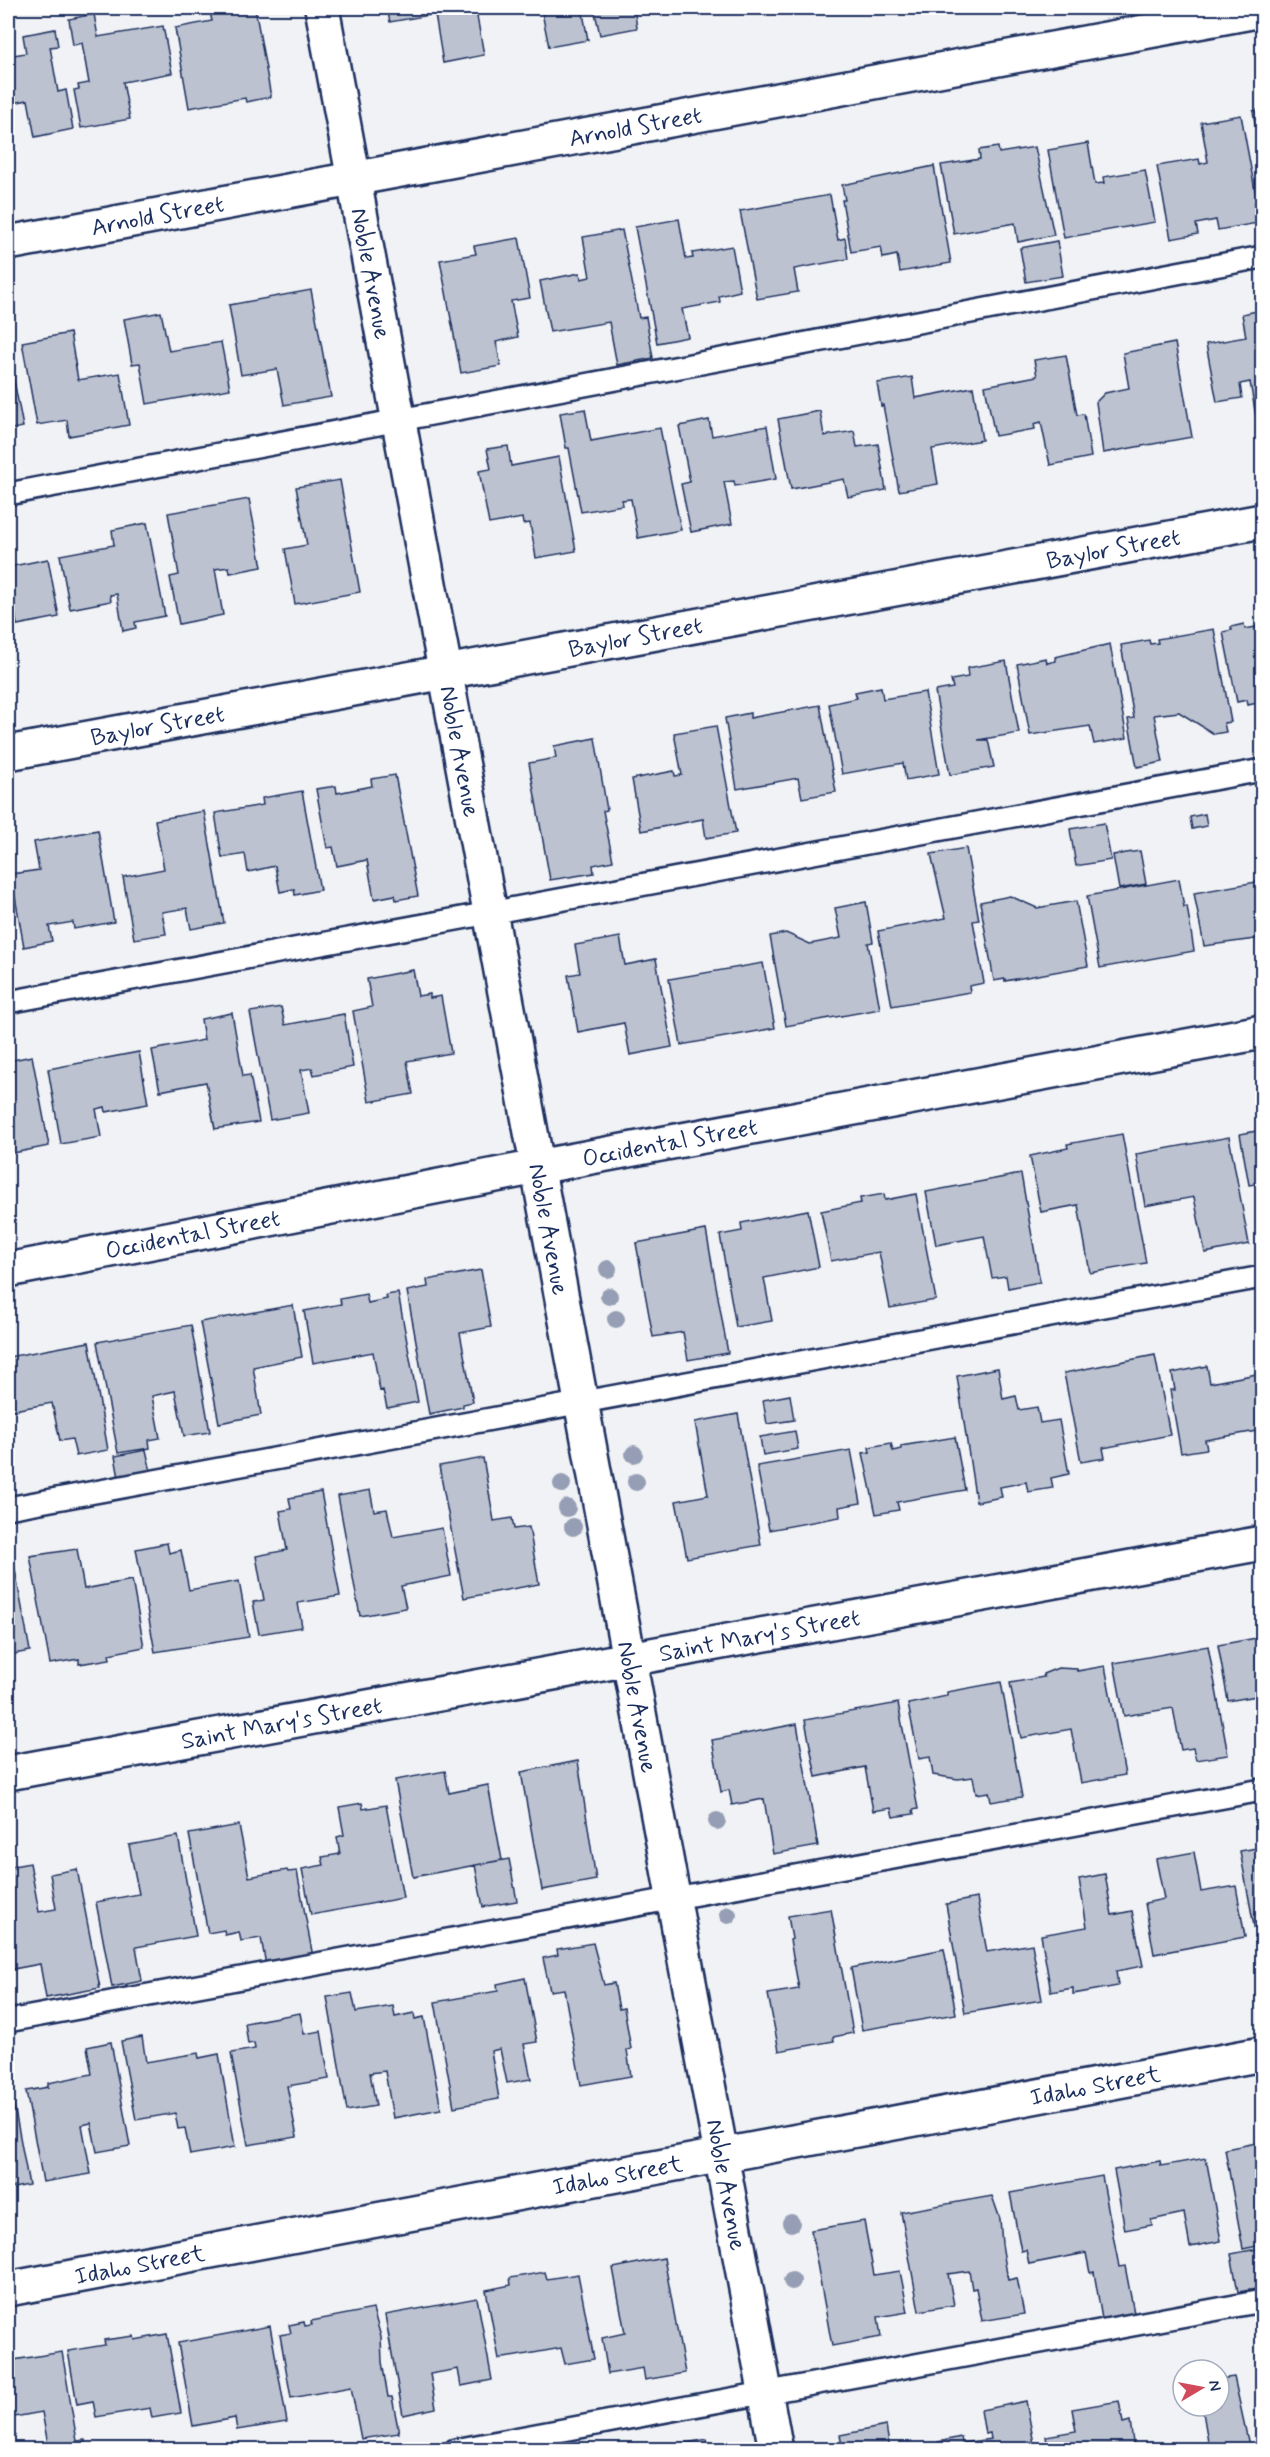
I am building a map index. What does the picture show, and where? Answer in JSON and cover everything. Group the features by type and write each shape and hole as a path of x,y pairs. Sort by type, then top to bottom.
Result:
{"street":[{"name":"Noble Avenue","path":"322,8 776,2450"},
{"name":"Arnold Street","path":"8,243 1263,10"},
{"name":"Baylor Street","path":"8,753 1263,521"},
{"name":"Occidental Street","path":"8,1270 537,1167 1263,1032"},
{"name":"Saint Mary's Street","path":"8,1773 1263,1543"},
{"name":"Idaho Street","path":"8,2289 1263,2054"}],"lane":[{"path":"8,494 1263,257"},
{"path":"8,1002 1263,770"},
{"path":"8,1508 1263,1277"},
{"path":"8,2021 1263,1790"},
{"path":"455,2450 1263,2301"}],"building":[{"path":"209,8 255,8 271,97 246,102 245,98 189,108 175,28 212,21"},
{"path":"387,8 469,8 470,12 476,11 484,55 443,63 435,14 390,22"},
{"path":"541,8 582,8 588,40 549,47"},
{"path":"594,8 634,8 637,28 600,35"},
{"path":"94,14 98,37 163,26 172,73 123,82 130,119 81,128 74,90 79,89 78,85 89,83 82,43 73,45 69,19"},
{"path":"55,29 58,46 50,47 58,92 66,90 73,129 35,137 28,100 8,104 8,56 26,53 23,35"},
{"path":"1262,109 1262,165 1253,111"},
{"path":"1241,115 1257,201 1255,202 1258,223 1218,230 1216,220 1196,224 1198,234 1171,239 1157,166 1199,159 1200,164 1208,162 1201,122"},
{"path":"1088,143 1095,184 1104,183 1103,177 1145,170 1155,222 1064,238 1048,150"},
{"path":"998,147 999,153 1035,147 1054,235 1018,242 1015,223 954,234 941,165 980,159 979,150"},
{"path":"934,166 951,263 900,272 897,255 883,258 881,247 851,252 842,200 845,200 842,185"},
{"path":"830,195 838,240 845,238 848,259 794,269 798,292 757,299 740,211"},
{"path":"679,219 686,259 693,258 692,253 732,246 740,291 719,296 720,302 682,309 688,337 657,343 635,227"},
{"path":"622,230 639,318 646,317 653,358 617,365 609,322 550,332 540,281 580,273 581,279 590,277 583,237"},
{"path":"519,238 530,298 511,301 518,337 496,342 501,366 461,373 440,260 476,254 474,246"},
{"path":"1057,241 1063,276 1026,282 1020,248"},
{"path":"311,290 331,397 284,405 277,369 241,375 229,305"},
{"path":"1262,310 1262,427 1258,428 1250,382 1240,384 1242,398 1217,402 1206,344 1246,337 1242,314"},
{"path":"161,312 169,351 221,342 230,389 147,404 140,363 132,364 124,319"},
{"path":"70,333 78,380 120,373 129,425 69,436 67,420 37,425 22,342"},
{"path":"1175,343 1192,437 1103,453 1096,402 1105,393 1129,388 1123,353"},
{"path":"1066,355 1077,415 1084,414 1091,457 1050,465 1041,422 1034,424 1035,429 995,436 985,386 1037,376 1034,360"},
{"path":"13,375 23,427 8,430 8,376"},
{"path":"912,377 915,398 973,387 982,440 932,449 938,484 899,491 877,383"},
{"path":"585,409 591,441 660,428 681,530 638,538 631,499 622,500 623,505 581,512 560,413"},
{"path":"820,411 824,436 854,431 857,447 878,444 886,490 848,497 844,479 791,489 778,419"},
{"path":"709,420 712,436 767,426 776,479 735,486 734,481 724,482 732,524 691,532 681,484 690,482 679,426"},
{"path":"508,446 511,466 559,457 576,551 536,558 530,523 523,524 522,518 489,524 479,471 491,469 487,449"},
{"path":"340,480 360,592 295,604 285,549 307,545 296,487"},
{"path":"249,499 262,567 230,573 229,567 215,569 223,615 179,624 170,577 179,575 168,513"},
{"path":"147,523 165,616 135,622 136,628 123,631 117,594 110,595 111,601 70,609 60,555 114,545 112,530"},
{"path":"48,559 59,617 17,625 15,612 8,614 8,567"},
{"path":"1244,624 1245,629 1262,626 1262,702 1248,705 1247,700 1237,702 1223,632 1232,630 1231,627"},
{"path":"1214,629 1231,722 1224,723 1226,732 1214,734 1179,712 1154,715 1163,762 1137,767 1128,719 1134,718 1121,645 1149,640 1150,644 1158,643 1157,639"},
{"path":"1110,644 1127,738 1094,744 1090,726 1030,735 1017,664 1046,658 1047,663 1056,661 1055,657"},
{"path":"1006,661 1019,733 978,740 988,740 994,767 950,775 935,691 953,688 951,680 968,677 967,668"},
{"path":"881,687 883,699 925,692 939,774 906,780 903,763 842,774 829,704 857,698 855,692"},
{"path":"820,705 836,792 802,798 798,778 737,789 725,718 750,713 750,718"},
{"path":"716,726 736,833 706,838 703,819 641,831 632,779 674,771 675,776 682,775 674,733"},
{"path":"595,738 607,810 603,811 613,861 593,865 594,873 550,880 529,763 556,758 554,746"},
{"path":"395,775 418,896 396,900 395,895 374,899 367,860 337,866 333,847 327,848 316,789 336,786 337,793 372,786 371,779"},
{"path":"302,791 320,890 295,895 294,889 280,892 275,866 248,872 245,854 222,858 215,813 263,805 262,798"},
{"path":"204,811 224,923 191,929 187,908 162,912 166,934 134,939 123,877 164,869 155,820"},
{"path":"1205,814 1207,826 1192,829 1190,817"},
{"path":"1104,823 1111,860 1076,866 1070,829"},
{"path":"98,830 114,922 74,929 73,922 49,926 52,941 24,947 11,874 39,870 34,842"},
{"path":"966,848 979,920 973,921 984,983 969,986 970,992 892,1006 878,931 946,918 931,854"},
{"path":"1140,851 1146,884 1119,889 1113,855"},
{"path":"1179,879 1184,907 1187,906 1194,951 1100,968 1087,896"},
{"path":"1262,881 1262,938 1204,946 1194,893"},
{"path":"1010,896 1037,908 1076,901 1088,966 994,981 980,902"},
{"path":"866,902 873,942 868,943 880,1009 786,1026 770,936 786,933 810,944 841,938 835,908"},
{"path":"8,913 12,937 8,938"},
{"path":"620,937 625,965 656,959 672,1047 630,1055 624,1023 578,1032 568,975 580,973 575,945"},
{"path":"8,938 12,961 8,962"},
{"path":"763,963 775,1028 681,1045 669,979"},
{"path":"413,970 418,996 430,994 430,998 441,996 451,1053 407,1061 413,1094 369,1102 353,1011 372,1007 367,979"},
{"path":"281,1007 285,1025 344,1014 353,1067 314,1075 312,1068 301,1070 309,1113 270,1120 250,1012"},
{"path":"232,1013 243,1076 250,1075 259,1122 215,1129 206,1082 160,1091 152,1050 204,1040 201,1019"},
{"path":"139,1052 148,1104 106,1112 105,1107 96,1109 101,1137 61,1144 48,1069"},
{"path":"32,1056 49,1146 8,1154 8,1061"},
{"path":"1262,1130 1262,1183 1249,1185 1240,1134"},
{"path":"1122,1134 1146,1263 1090,1273 1078,1205 1041,1212 1030,1156 1068,1148 1067,1144"},
{"path":"1229,1137 1249,1244 1205,1253 1194,1197 1145,1206 1136,1154"},
{"path":"1021,1174 1040,1282 1008,1288 1006,1276 992,1278 984,1236 936,1245 926,1192"},
{"path":"884,1194 885,1200 916,1194 936,1300 890,1308 879,1252 831,1261 821,1211 861,1203 860,1198"},
{"path":"808,1210 819,1267 764,1278 772,1321 736,1327 720,1235 742,1231 741,1223"},
{"path":"706,1230 728,1353 688,1360 683,1332 653,1337 636,1243"},
{"path":"481,1270 491,1327 460,1333 473,1402 463,1404 463,1407 429,1414 407,1291 428,1287 427,1280"},
{"path":"398,1293 418,1402 387,1408 383,1390 380,1391 373,1352 313,1363 304,1311 341,1304 340,1299 366,1294 368,1303 387,1299 386,1295"},
{"path":"293,1305 302,1357 253,1367 261,1415 219,1423 200,1322"},
{"path":"191,1325 210,1432 184,1436 175,1391 152,1396 160,1438 149,1440 150,1448 118,1453 97,1342"},
{"path":"89,1342 108,1450 76,1456 72,1439 60,1441 52,1403 8,1411 8,1357"},
{"path":"1155,1355 1170,1435 1103,1448 1105,1458 1081,1462 1064,1373"},
{"path":"1207,1366 1210,1383 1262,1373 1262,1430 1205,1440 1207,1449 1181,1453 1170,1390 1175,1390 1172,1373"},
{"path":"998,1368 1003,1399 1016,1396 1019,1410 1037,1407 1040,1423 1059,1420 1069,1474 1051,1478 1053,1488 1028,1492 1026,1482 1000,1487 1002,1497 976,1502 957,1376"},
{"path":"790,1395 794,1420 767,1424 763,1400"},
{"path":"738,1414 761,1545 687,1558 676,1501 708,1495 695,1422"},
{"path":"795,1431 798,1449 763,1455 760,1437"},
{"path":"955,1437 965,1490 897,1502 899,1510 876,1514 863,1453 870,1452 869,1447 891,1443 893,1451 901,1449 901,1446"},
{"path":"146,1450 151,1472 119,1478 115,1456"},
{"path":"851,1450 861,1503 839,1507 840,1517 769,1530 757,1466"},
{"path":"483,1458 494,1521 512,1518 514,1529 529,1527 539,1584 464,1598 439,1466"},
{"path":"370,1490 374,1511 387,1509 393,1537 442,1528 451,1576 401,1586 406,1608 360,1616 338,1496"},
{"path":"321,1492 340,1596 298,1603 302,1627 259,1634 253,1602 264,1600 256,1556 287,1550 280,1511 291,1509 289,1498"},
{"path":"167,1543 169,1553 181,1550 189,1590 239,1581 249,1637 155,1652 136,1549"},
{"path":"11,1548 30,1651 8,1657 8,1549"},
{"path":"77,1549 84,1589 132,1580 144,1647 109,1654 110,1659 79,1664 79,1659 50,1664 30,1556"},
{"path":"1262,1637 1262,1695 1228,1701 1218,1645"},
{"path":"1208,1646 1228,1755 1196,1760 1193,1748 1181,1750 1173,1708 1124,1716 1114,1663"},
{"path":"1105,1666 1125,1775 1081,1783 1071,1729 1021,1738 1010,1683 1044,1677 1043,1674 1058,1668 1077,1669 1077,1671"},
{"path":"1001,1682 1022,1797 991,1802 989,1792 976,1794 973,1777 958,1779 933,1775 930,1757 919,1759 908,1704 947,1696 947,1692"},
{"path":"898,1703 918,1809 913,1810 914,1814 893,1817 891,1808 873,1811 865,1767 816,1777 805,1720"},
{"path":"797,1724 818,1846 773,1854 764,1799 732,1805 729,1790 721,1792 712,1740"},
{"path":"578,1761 596,1880 542,1890 521,1772"},
{"path":"445,1771 449,1793 488,1785 502,1860 413,1877 395,1780"},
{"path":"362,1803 363,1809 386,1805 403,1898 311,1915 302,1869 324,1865 322,1857 340,1854 337,1837 344,1835 339,1807"},
{"path":"239,1825 249,1877 287,1870 288,1872 297,1871 313,1957 266,1965 261,1938 241,1941 239,1932 225,1935 224,1930 208,1933 189,1834"},
{"path":"178,1836 196,1936 136,1947 142,1981 112,1987 96,1902 139,1894 129,1845"},
{"path":"1262,1847 1262,1941 1257,1942 1240,1851"},
{"path":"1194,1852 1201,1892 1236,1886 1245,1937 1154,1954 1145,1903 1164,1899 1156,1859"},
{"path":"509,1859 517,1901 483,1907 475,1865"},
{"path":"30,1863 39,1912 56,1909 50,1874 77,1869 100,1988 46,1998 40,1964 8,1970 8,1867"},
{"path":"1105,1874 1112,1915 1132,1911 1143,1966 1116,1971 1118,1986 1073,1994 1073,1988 1051,1992 1041,1935 1087,1927 1079,1879"},
{"path":"977,1898 987,1952 1032,1944 1042,2000 965,2013 946,1904"},
{"path":"831,1909 853,2033 833,2037 834,2041 779,2051 768,1994 799,1989 788,1916"},
{"path":"593,1943 604,1985 614,1983 619,2009 624,2008 631,2049 627,2050 631,2076 581,2085 564,1989 550,1991 543,1958 558,1955 557,1949"},
{"path":"944,1949 956,2014 862,2030 851,1968"},
{"path":"525,1978 537,2042 524,2044 531,2079 507,2083 500,2049 491,2051 499,2099 454,2107 435,2002 498,1991 497,1984"},
{"path":"352,1993 356,2012 393,2006 395,2017 414,2013 415,2019 424,2017 441,2109 393,2118 385,2071 370,2073 376,2106 347,2111 327,1997"},
{"path":"300,2013 304,2034 321,2031 329,2079 287,2086 297,2137 248,2145 231,2053 255,2049 254,2043 248,2044 245,2023"},
{"path":"142,2037 146,2062 198,2053 199,2058 219,2054 235,2147 190,2155 185,2128 178,2129 175,2113 136,2120 121,2041"},
{"path":"111,2042 130,2146 97,2152 91,2123 82,2125 91,2174 43,2182 26,2091 48,2087 48,2083 92,2074 87,2047"},
{"path":"11,2089 29,2185 8,2189 8,2090"},
{"path":"1262,2142 1262,2245 1243,2249 1225,2149"},
{"path":"1206,2158 1221,2241 1190,2247 1184,2213 1151,2220 1152,2225 1125,2230 1114,2170 1160,2161 1161,2166"},
{"path":"1102,2176 1119,2267 1125,2266 1134,2313 1102,2319 1094,2272 1090,2273 1086,2253 1029,2264 1026,2250 1021,2251 1010,2193"},
{"path":"992,2196 1000,2219 1008,2280 1017,2278 1024,2314 982,2321 976,2288 972,2289 969,2271 948,2274 954,2305 919,2311 901,2212"},
{"path":"864,2221 874,2275 900,2271 908,2312 878,2317 881,2337 832,2346 811,2230"},
{"path":"1262,2248 1262,2288 1238,2292 1231,2254"},
{"path":"664,2258 685,2373 645,2380 643,2368 608,2374 602,2338 625,2333 613,2268"},
{"path":"545,2272 547,2279 578,2274 594,2359 565,2364 561,2348 499,2359 486,2290 511,2285 510,2278"},
{"path":"477,2298 492,2380 461,2386 458,2369 430,2374 436,2408 403,2415 385,2315"},
{"path":"373,2309 381,2337 382,2362 388,2397 392,2397 399,2433 361,2439 351,2387 291,2398 280,2335 291,2333 289,2325 304,2322 305,2326 312,2325 311,2321"},
{"path":"270,2326 287,2422 237,2430 235,2418 193,2426 178,2343"},
{"path":"167,2334 181,2413 152,2418 150,2408 96,2417 93,2401 77,2404 68,2351 105,2345 104,2340 134,2336 135,2340"},
{"path":"62,2352 77,2441 85,2440 87,2450 49,2450 42,2412 8,2418 8,2361"},
{"path":"1231,2377 1234,2377 1250,2450 1170,2450 1208,2442 1204,2418 1231,2418"},
{"path":"1026,2401 1034,2444 1005,2450 939,2450 938,2442 961,2437 962,2443 991,2439 990,2433 985,2434 981,2410"},
{"path":"1119,2401 1123,2423 1130,2421 1134,2450 1048,2450 1046,2436 1076,2431 1072,2409"},
{"path":"886,2426 890,2450 843,2450 840,2435"},
{"path":"707,2439 709,2450 664,2450 664,2447"}]}
